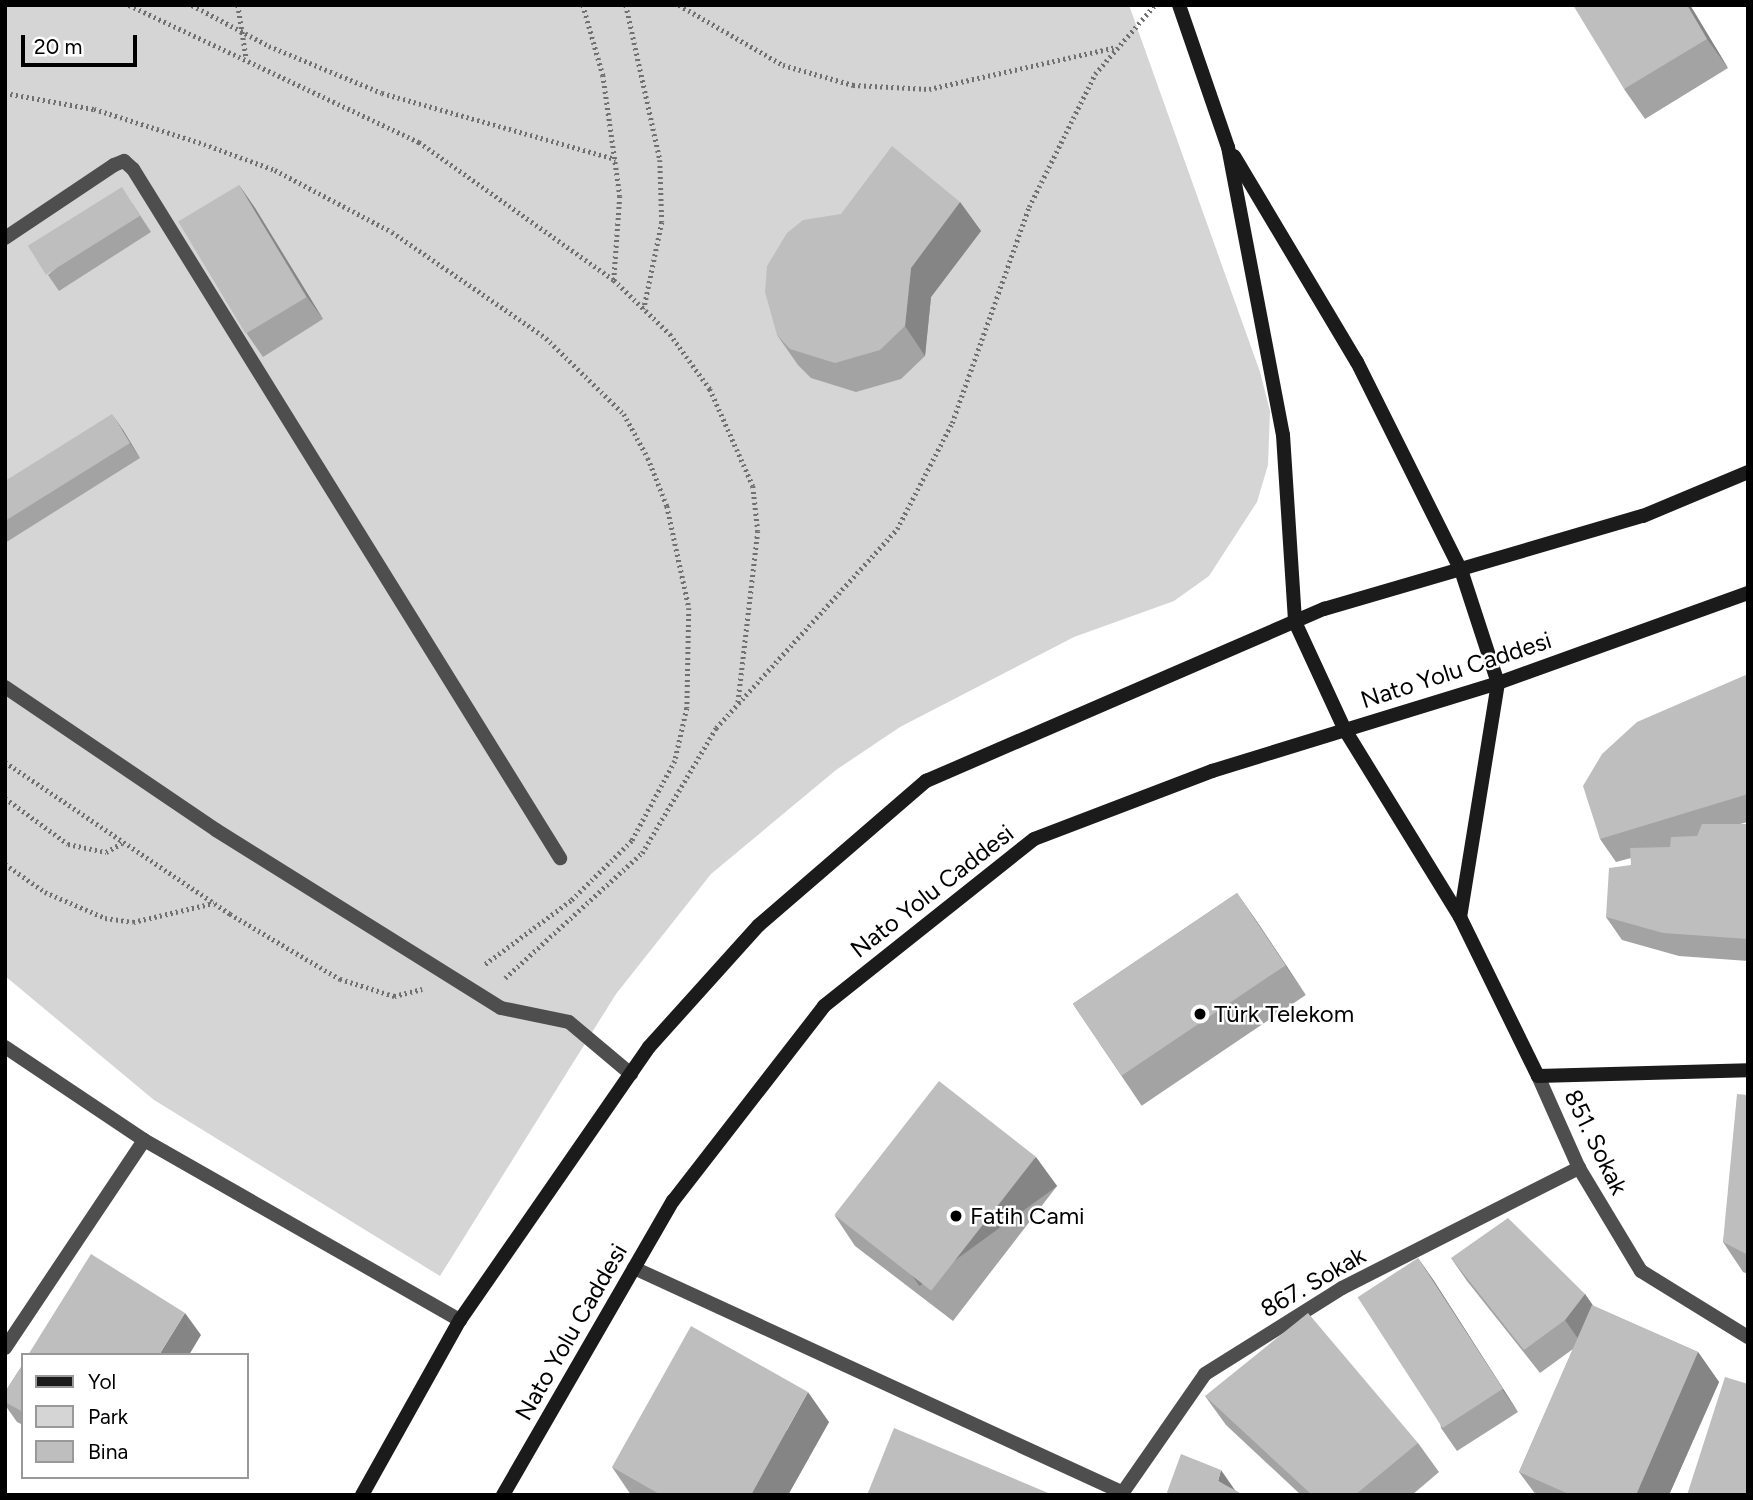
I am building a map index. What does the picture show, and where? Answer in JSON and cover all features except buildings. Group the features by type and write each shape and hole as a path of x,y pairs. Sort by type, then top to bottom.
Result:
{"main road":[{"path":"1179,5 1228,147 1283,435 1295,622"},
{"path":"1228,147 1357,362 1462,573 1497,683 1460,917"},
{"path":"362,1495 460,1320 631,1074 759,925 926,781 1295,622 1643,516 1748,472"},
{"name":"Nato Yolu Caddesi","path":"503,1495 673,1201 824,1006 1034,839 1212,771 1497,683 1748,593"},
{"name":"851. Sokak","path":"1295,622 1345,730 1460,917 1538,1076"},
{"path":"1538,1076 1748,1070"}],"street":[{"path":"5,239 114,164 124,161 133,169 560,858"},
{"path":"5,687 216,830 501,1008 569,1022 631,1074"},
{"path":"5,1047 144,1140 460,1320"},
{"name":"851. Sokak","path":"1538,1076 1579,1168 1641,1271 1748,1337"},
{"path":"5,1348 144,1140"},
{"name":"867. Sokak","path":"1121,1493 1205,1374 1342,1288 1579,1168"},
{"path":"634,1268 1121,1493"}],"path":[{"path":"129,5 246,56 419,142 614,280 644,309 710,389 753,486 758,531 738,704"},
{"path":"192,5 244,33 382,93 615,159"},
{"path":"238,5 246,56"},
{"path":"583,5 603,75 620,196 614,280"},
{"path":"626,5 660,160 662,222 644,309"},
{"path":"679,5 783,65 853,85 929,89 1114,48"},
{"path":"482,996 642,853 716,728 897,529 923,485 953,423 1029,207 1114,48 1154,5"},
{"path":"5,93 151,125 275,170 392,232 494,299 585,372 624,414 648,458 667,506 689,608 687,708 676,761 632,841 522,941 455,979 394,996 375,994 214,903 5,762"},
{"path":"5,798 68,844 106,852 122,843"},
{"path":"5,864 56,898 105,918 133,922 214,903"}],"green space":[{"path":"5,5 1129,5 1260,372 1270,411 1268,465 1257,502 1209,576 1174,601 1074,637 900,727 836,770 711,874 616,994 440,1276 154,1100 5,976"}],"place":[{"name":"Türk Telekom","path":"1200,1014"},
{"name":"Fatih Cami","path":"956,1216"}]}
